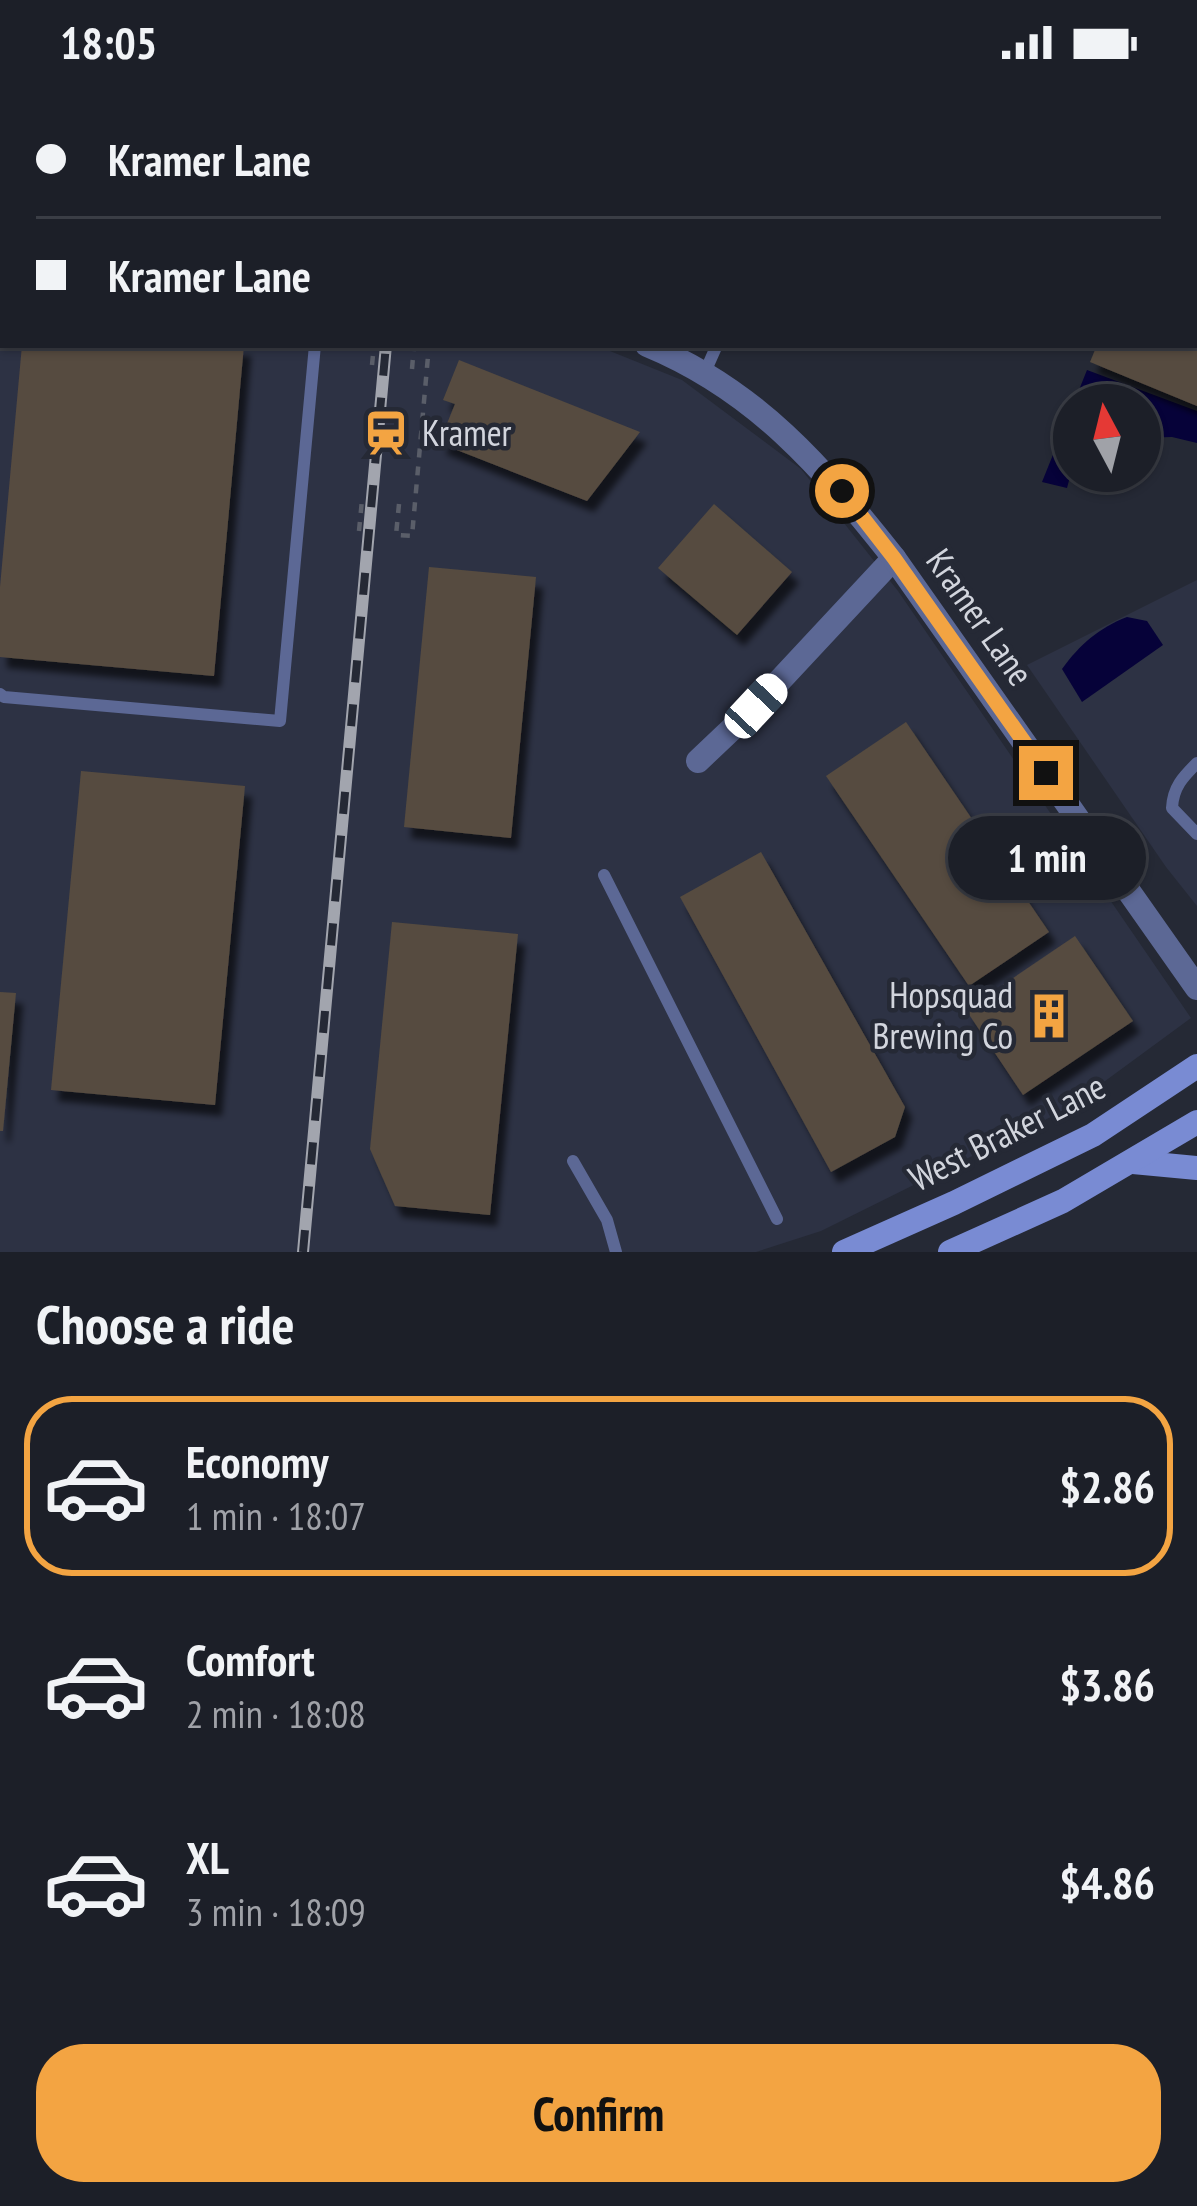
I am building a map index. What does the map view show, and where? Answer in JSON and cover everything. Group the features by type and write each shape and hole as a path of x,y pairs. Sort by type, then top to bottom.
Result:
{"main road":[{"name":"West Braker Lane","path":"844,1252 1093,1135 1197,1066"},
{"path":"950,1252 1063,1201 1197,1123"},
{"path":"1133,1162 1197,1168"}],"street":[{"name":"Kramer Lane","path":"653,348 705,372 791,437 842,491 1197,988"},
{"path":"698,761 894,558"}],"lane":[{"path":"0,694 280,721 314,348"},
{"path":"705,372 716,348"},
{"path":"1197,763 1181,778 1172,808 1197,834"},
{"path":"604,875 777,1219"},
{"path":"573,1161 607,1220 616,1252"}],"path":[{"path":"373,365 374,348"},
{"path":"412,369 414,348"},
{"path":"399,504 396,535 412,536 429,348"},
{"path":"359,531 362,500"},
{"path":"407,546 408,536"}],"shaded area":[{"path":"0,348 602,348 682,380 801,469 898,591 1191,1018 1067,1109 821,1231 756,1252 0,1252"},
{"path":"1087,370 1125,384 1081,384"},
{"path":"1161,398 1197,411 1197,443 1161,437"},
{"path":"1053,455 1053,485 1042,482"},
{"path":"1197,580 1197,906 1027,665"},
{"path":"1127,617 1147,621 1163,645 1082,702 1062,669 1091,638"}],"building":[{"path":"22,348 244,348 214,676 0,657 0,587"},
{"path":"1096,348 1197,348 1197,406 1161,391 1161,384 1144,384 1090,362"},
{"path":"459,360 640,432 587,501 439,443 455,404 443,400"},
{"path":"714,504 792,572 737,635 658,568"},
{"path":"429,567 536,577 511,838 404,827"},
{"path":"906,722 1049,932 969,986 826,776"},
{"path":"81,771 245,786 215,1105 51,1090"},
{"path":"761,852 905,1107 895,1137 831,1172 680,897"},
{"path":"392,922 518,934 490,1215 395,1206 370,1149"},
{"name":"Hopsquad Brewing Co","path":"1075,936 1133,1021 1023,1095 966,1010"},
{"path":"0,992 16,993 3,1131 0,1131"}],"railway":[{"path":"303,1252 386,348"}],"place":[{"name":"Kramer","path":"386,433"},
{"name":"Hopsquad Brewing Co","path":"1049,1016"}],"route":[{"path":"842,491 1046,773"}]}
